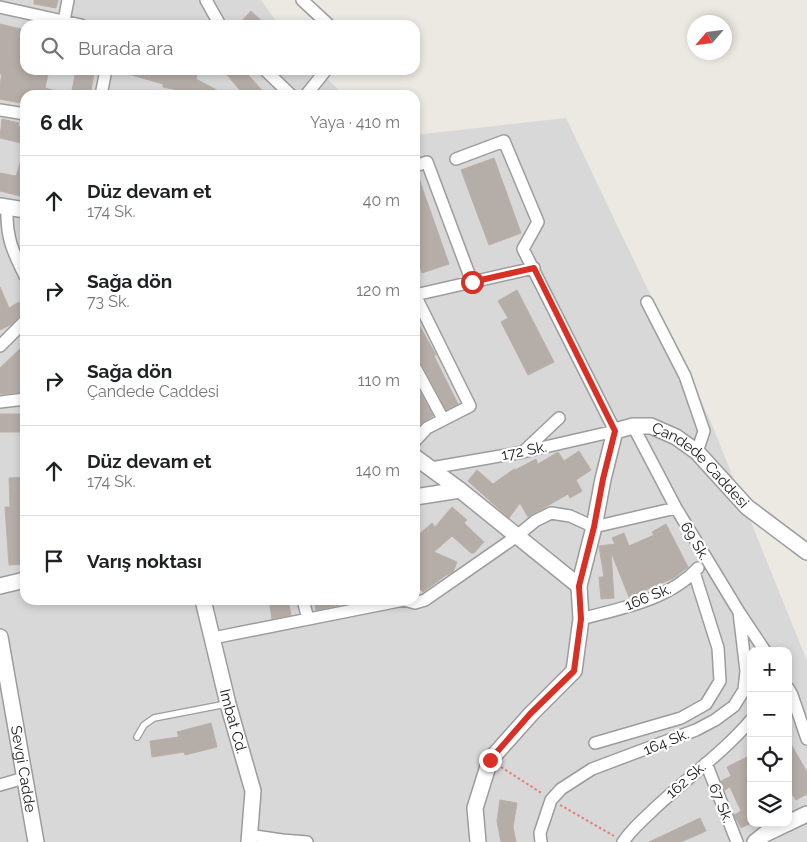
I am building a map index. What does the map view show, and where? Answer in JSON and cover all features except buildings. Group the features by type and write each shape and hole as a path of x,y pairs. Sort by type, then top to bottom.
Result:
{"street":[{"path":"64,20 68,0"},
{"path":"206,0 217,20"},
{"path":"302,0 324,20"},
{"path":"0,7 59,20"},
{"path":"103,90 105,75"},
{"path":"270,75 286,90"},
{"path":"310,90 322,75"},
{"path":"0,110 20,113"},
{"path":"456,158 504,141 538,222 522,249 534,268 615,431 579,586 581,619 574,671 530,714 490,760 475,808 478,842"},
{"path":"420,164 427,162 472,282"},
{"path":"20,209 4,206 11,249 20,266"},
{"path":"420,294 534,268"},
{"path":"647,302 685,376 704,431 697,452"},
{"path":"420,305 470,406 443,418 420,436"},
{"path":"0,346 20,326"},
{"path":"420,376 443,418"},
{"path":"0,402 20,400"},
{"path":"523,452 559,418"},
{"name":"Çandede Caddesi","path":"615,431 633,426 651,426 676,437 697,452 747,507 807,552"},
{"name":"69 Sk.","path":"633,426 676,508 738,612 761,647"},
{"name":"172 Sk.","path":"431,468 523,452 615,431"},
{"path":"420,460 460,490 579,586"},
{"path":"420,496 460,490"},
{"path":"420,602 425,600 517,536 535,520 551,513 570,516 594,527 676,508"},
{"name":"166 Sk.","path":"581,619 656,596 676,586 694,572 706,559"},
{"path":"595,743 681,718 706,704 720,681 718,648 694,572"},
{"path":"0,586 20,581"},
{"name":"Imbat Cd.","path":"204,605 228,704 254,791 249,838"},
{"path":"304,605 308,619"},
{"path":"213,638 308,619 357,605"},
{"name":"164 Sk.","path":"541,842 540,833 551,800 562,788 592,770 696,730 715,720 734,706 744,690 746,671 738,612"},
{"name":"Sevgi Cadde","path":"0,637 4,686 36,842"},
{"path":"790,692 807,738"},
{"name":"162 Sk.","path":"623,842 632,830 747,725"},
{"name":"67 Sk.","path":"706,763 737,842"},
{"path":"0,784 24,778"},
{"path":"792,821 807,814"},
{"path":"755,842 765,834 780,827"},
{"path":"249,838 307,842"}],"lane":[{"path":"137,738 144,725 154,718 228,704"}],"path":[{"path":"490,760 551,800 623,842"}],"shaded area":[{"path":"0,0 261,0 275,20 20,20 20,75 323,75 339,90 20,90 20,605 420,605 420,134 566,118 710,420 807,661 807,842 0,842"}],"route":[{"path":"472,282 534,268 615,431 579,586 581,619 574,671 530,714 490,760"}]}
